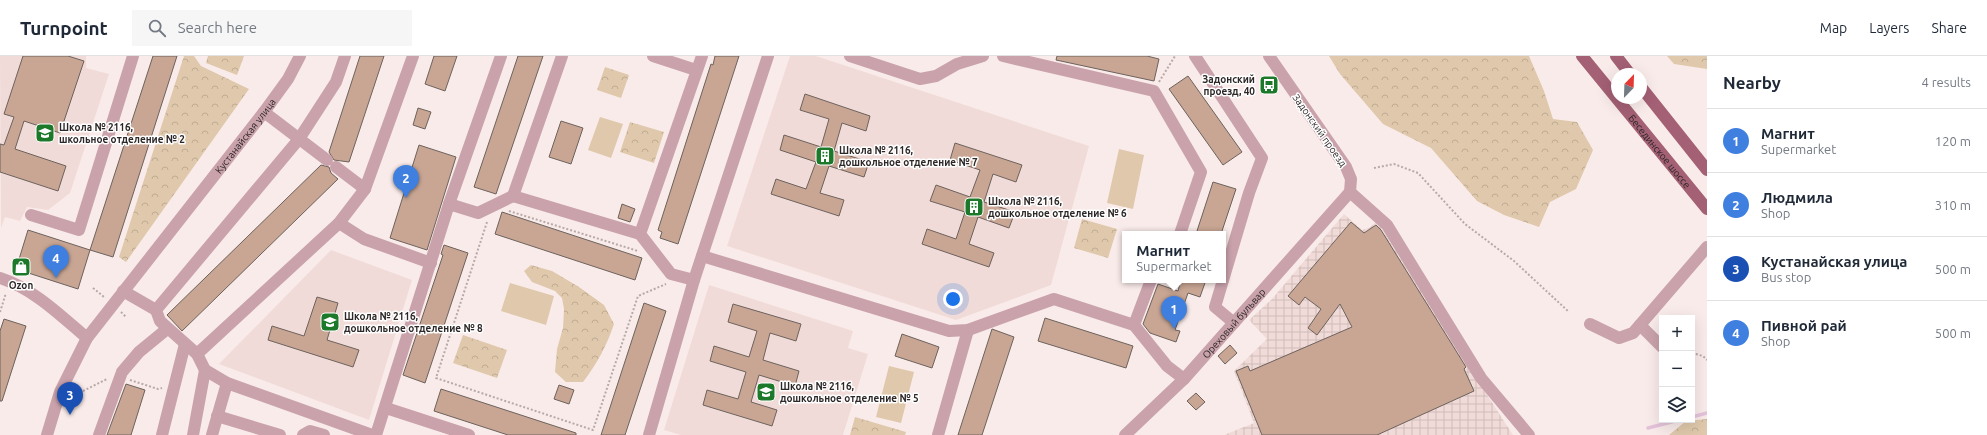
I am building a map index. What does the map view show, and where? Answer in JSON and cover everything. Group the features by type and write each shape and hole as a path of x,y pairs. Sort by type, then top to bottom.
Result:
{"main road":[{"name":"Бесединское шоссе","path":"1582,56 1707,209"},
{"path":"1616,56 1625,68"},
{"path":"1647,95 1707,170"}],"street":[{"path":"31,215 79,230 133,56"},
{"name":"Кустанайская улица","path":"47,435 60,392 87,338 264,112 288,79 300,56"},
{"path":"156,310 299,139 336,82 345,56"},
{"path":"197,354 340,223 365,189 413,56"},
{"path":"376,435 386,408 449,204 501,56"},
{"path":"513,196 562,56"},
{"path":"653,56 696,70"},
{"path":"640,234 702,56"},
{"path":"649,435 694,280 768,56"},
{"path":"850,56 920,79 936,76 955,60 983,56"},
{"path":"1002,56 1154,91 1201,172 1181,231"},
{"path":"1195,56 1262,158 1249,193 1226,270"},
{"name":"Задонский проезд","path":"1269,56 1346,167 1351,179 1350,192"},
{"path":"264,112 365,189"},
{"path":"1350,192 1387,225 1481,378 1529,435"},
{"name":"Ореховый бульвар","path":"1125,435 1184,379 1350,192"},
{"path":"449,204 478,213 513,196 640,234 671,274 694,280"},
{"path":"340,223 364,239 431,263"},
{"path":"1590,324 1619,338 1633,333 1707,248"},
{"path":"702,256 949,331 968,330 1054,299 1134,325 1167,366 1184,379"},
{"path":"0,278 14,282 31,292 87,338"},
{"path":"1134,325 1150,283"},
{"path":"1222,283 1215,307 1234,323"},
{"path":"123,291 156,310 160,321 167,329 197,354 205,370 227,384 372,435"},
{"path":"1640,325 1659,344"},
{"path":"99,435 122,372 139,352 167,329"},
{"path":"938,435 968,330"},
{"path":"162,435 171,404 173,386 185,344"},
{"path":"193,435 205,370"},
{"path":"212,435 227,384"},
{"path":"386,408 469,435"},
{"path":"217,416 280,435"},
{"path":"303,435 310,431 324,435"}],"path":[{"path":"1154,91 1176,56"},
{"path":"1374,168 1394,164 1418,173 1465,224 1514,260 1569,312"},
{"path":"658,257 493,206 436,378 593,430 638,296 681,277"},
{"path":"0,312 8,287"},
{"path":"1695,354 1703,356 1707,360"},
{"path":"83,391 122,372 130,380 158,389 173,386"}],"shaded area":[{"name":"Школа № 2116, школьное отделение № 2","path":"0,56 86,56 86,68 109,74 70,193 48,210 27,207 20,221 5,217 1,228"},
{"path":"790,56 816,56 1089,146 1051,285 956,320 727,246"},
{"path":"1344,214 1362,230 1369,228 1377,221 1513,435 1224,435 1254,423 1234,371 1267,339 1249,320 1272,299"},
{"name":"Школа № 2116, дошкольное отделение № 8","path":"331,250 412,280 369,420 219,364"},
{"name":"Школа № 2116, дошкольное отделение № 5","path":"709,285 853,331 848,348 868,354 843,435 681,435 664,430"}],"green space":[{"path":"184,56 194,56 201,66 249,89 126,262 119,257"},
{"path":"208,56 244,56 237,75 206,63"},
{"path":"1329,56 1529,56 1544,91 1553,119 1577,122 1593,150 1576,189 1550,202 1539,227 1504,215 1477,201 1431,148 1383,124 1340,74"},
{"path":"1667,56 1707,56 1707,69 1674,64"},
{"path":"605,67 629,75 621,98 597,90"},
{"path":"600,117 623,124 611,158 588,150"},
{"path":"630,122 664,132 654,163 620,152"},
{"path":"1119,149 1144,155 1133,209 1107,203"},
{"path":"1082,219 1117,229 1108,258 1074,248"},
{"path":"531,265 552,271 579,287 604,305 614,324 601,354 583,382 566,382 555,372 557,349 563,328 564,309 562,298 555,291 532,282 524,271"},
{"path":"510,283 554,296 546,325 501,311"},
{"path":"463,335 507,350 497,378 453,363"},
{"path":"889,366 914,372 901,423 876,417"},
{"path":"855,417 906,432 905,435 850,435"},
{"path":"1707,419 1707,435 1669,435 1684,423 1695,423 1695,420"}],"building":[{"path":"23,56 68,56 84,61 60,133 24,121 15,149 66,166 58,191 0,172 0,144 4,145 14,117 4,114"},
{"path":"153,56 177,56 113,257 90,250"},
{"path":"360,56 384,56 349,162 334,160 329,152"},
{"path":"434,56 457,56 445,91 425,84"},
{"path":"518,56 543,56 496,194 474,187"},
{"path":"715,56 739,56 678,244 660,238 662,232 658,230 711,64 713,65"},
{"path":"1057,56 1147,56 1159,59 1154,81 1056,60"},
{"path":"1188,76 1242,152 1223,165 1169,89"},
{"name":"Школа № 2116, дошкольное отделение № 7","path":"805,94 870,116 866,131 842,123 834,151 869,162 864,177 829,166 820,193 844,200 839,216 771,194 776,179 806,189 816,162 780,150 784,135 821,147 829,119 800,110"},
{"path":"418,108 431,112 425,129 413,125"},
{"path":"561,121 583,128 571,164 549,157"},
{"name":"Школа № 2116, дошкольное отделение № 6","path":"955,143 1022,165 1016,182 993,174 984,202 1015,212 1009,228 978,217 969,244 994,253 989,267 922,244 927,229 956,239 965,212 930,201 936,185 970,197 980,170 950,160"},
{"path":"419,145 456,157 427,250 390,238"},
{"path":"321,165 329,167 331,173 338,179 182,331 167,315"},
{"path":"1213,182 1236,189 1222,231 1197,231"},
{"path":"622,204 635,209 630,222 618,218"},
{"path":"502,212 642,258 635,280 495,234"},
{"path":"1351,222 1364,233 1376,225 1381,230 1466,367 1464,369 1474,391 1377,435 1262,435 1236,371 1248,366 1250,371 1352,327 1340,304 1317,335 1308,328 1321,309 1305,297 1299,305 1288,296"},
{"path":"28,230 90,250 78,289 16,269"},
{"path":"444,245 468,253 425,383 403,375 443,255 441,254"},
{"path":"1180,283 1205,283 1200,297 1188,293 1175,330 1180,331 1176,342 1150,333 1143,324 1158,284 1178,291"},
{"path":"317,297 338,303 327,340 359,350 353,367 268,340 272,326 304,336"},
{"path":"644,303 666,311 625,435 601,435"},
{"path":"733,304 801,324 796,341 770,333 763,360 799,371 795,386 759,375 751,402 777,410 772,426 703,405 707,390 738,399 746,372 710,361 714,346 749,357 757,331 728,322"},
{"path":"1045,318 1133,346 1126,368 1038,341"},
{"path":"4,319 26,326 2,401 0,401 0,331"},
{"path":"992,329 1014,337 982,435 958,435"},
{"path":"902,334 939,347 932,368 895,356"},
{"path":"1230,345 1237,353 1225,364 1218,356"},
{"path":"126,384 145,390 131,435 107,435"},
{"path":"559,385 574,390 569,404 554,399"},
{"path":"441,389 576,433 576,435 508,435 434,411"},
{"path":"1196,393 1205,402 1196,410 1187,401"}],"waterway":[{"path":"1695,416 1707,413"},
{"path":"1648,428 1667,423"}],"place":[{"name":"Задонский проезд, 40","path":"1269,85"},
{"name":"Школа № 2116, школьное отделение № 2","path":"45,133"},
{"name":"Школа № 2116, дошкольное отделение № 7","path":"825,156"},
{"name":"Людмила","path":"406,198"},
{"name":"Школа № 2116, дошкольное отделение № 6","path":"974,207"},
{"name":"Ozon","path":"21,267"},
{"name":"Пивной рай","path":"56,278"},
{"name":"Школа № 2116, дошкольное отделение № 8","path":"330,322"},
{"name":"Магнит","path":"1174,329"},
{"name":"Школа № 2116, дошкольное отделение № 5","path":"766,392"},
{"name":"Кустанайская улица","path":"70,415"}]}
